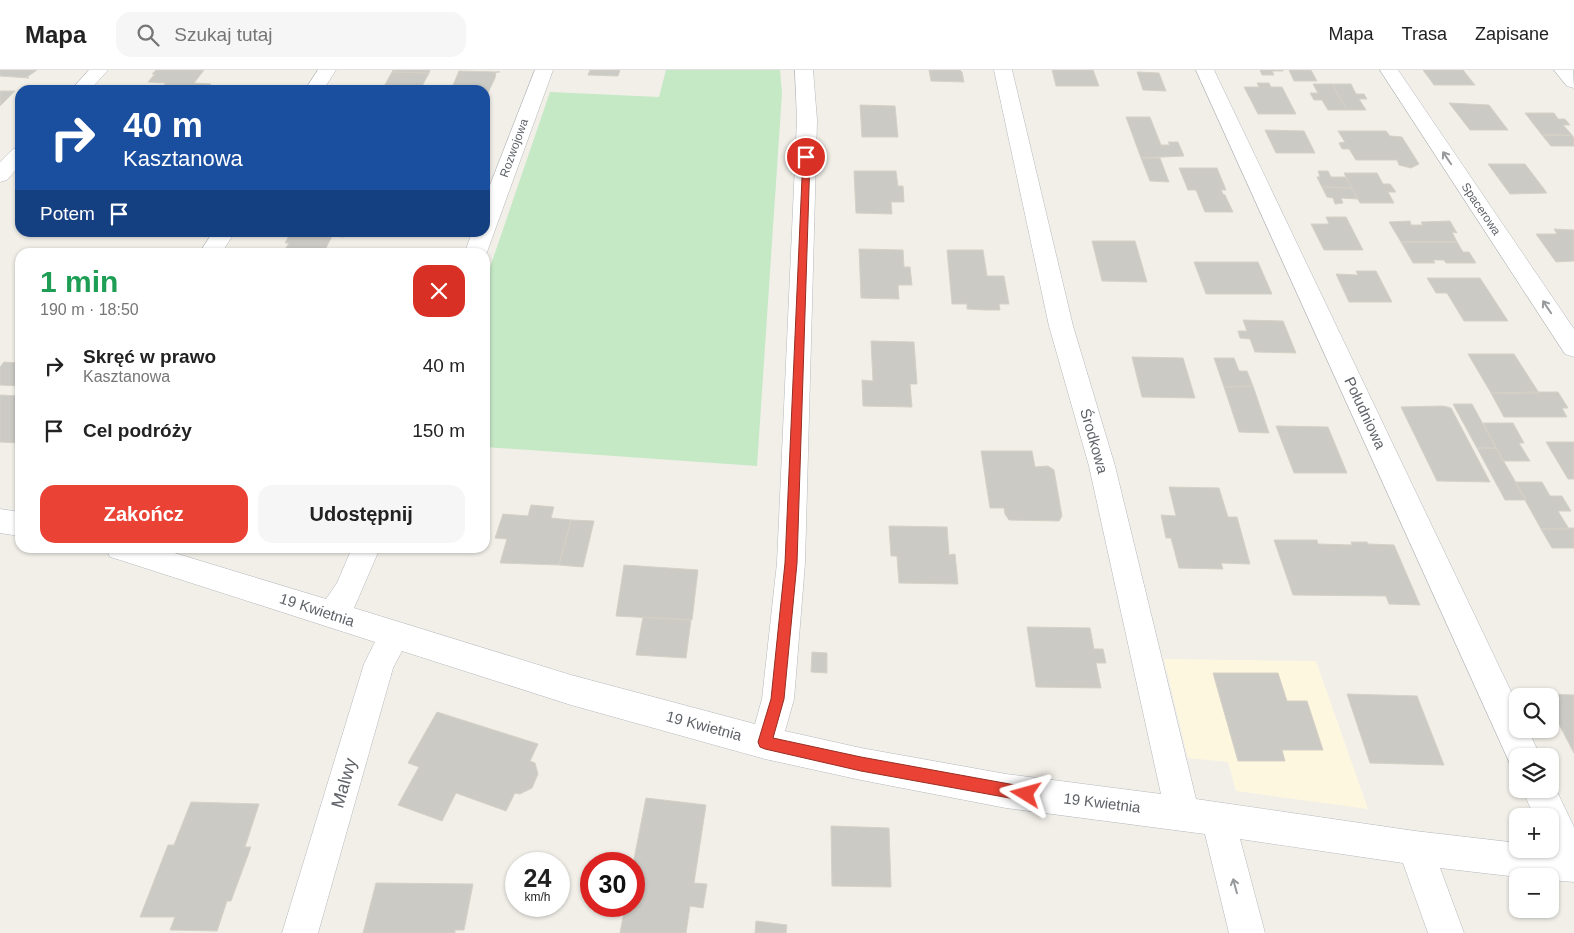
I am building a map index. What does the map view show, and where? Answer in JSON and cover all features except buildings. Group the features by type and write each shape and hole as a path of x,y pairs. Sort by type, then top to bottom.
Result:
{"street":[{"path":"85,85 99,70"},
{"path":"317,85 327,70"},
{"name":"Rozwojowa","path":"490,213 544,70"},
{"path":"765,742 778,699 791,563 807,120 804,70"},
{"name":"Środkowa","path":"1003,70 1061,326 1102,466 1182,814"},
{"name":"Południowa","path":"1205,70 1520,748"},
{"name":"Spacerowa","path":"1389,70 1574,348"},
{"path":"1563,70 1574,82"},
{"path":"0,175 15,158"},
{"path":"214,248 221,237"},
{"path":"0,521 15,523"},
{"name":"19 Kwietnia","path":"136,553 571,690 765,742 861,764 1006,791 1282,827 1415,848 1573,864"},
{"path":"333,615 348,591 364,553"},
{"name":"Malwy","path":"300,933 379,664 395,635"},
{"path":"1543,798 1573,864"},
{"path":"1218,819 1247,933"},
{"path":"1415,848 1446,933"}],"shaded area":[{"path":"1164,659 1316,661 1368,809 1236,791 1228,762 1188,758"}],"green space":[{"path":"666,70 780,70 782,93 757,466 490,447 490,267 550,92 659,97"}],"route":[{"path":"806,157 791,563 778,699 765,742 861,764 1026,794"}]}
